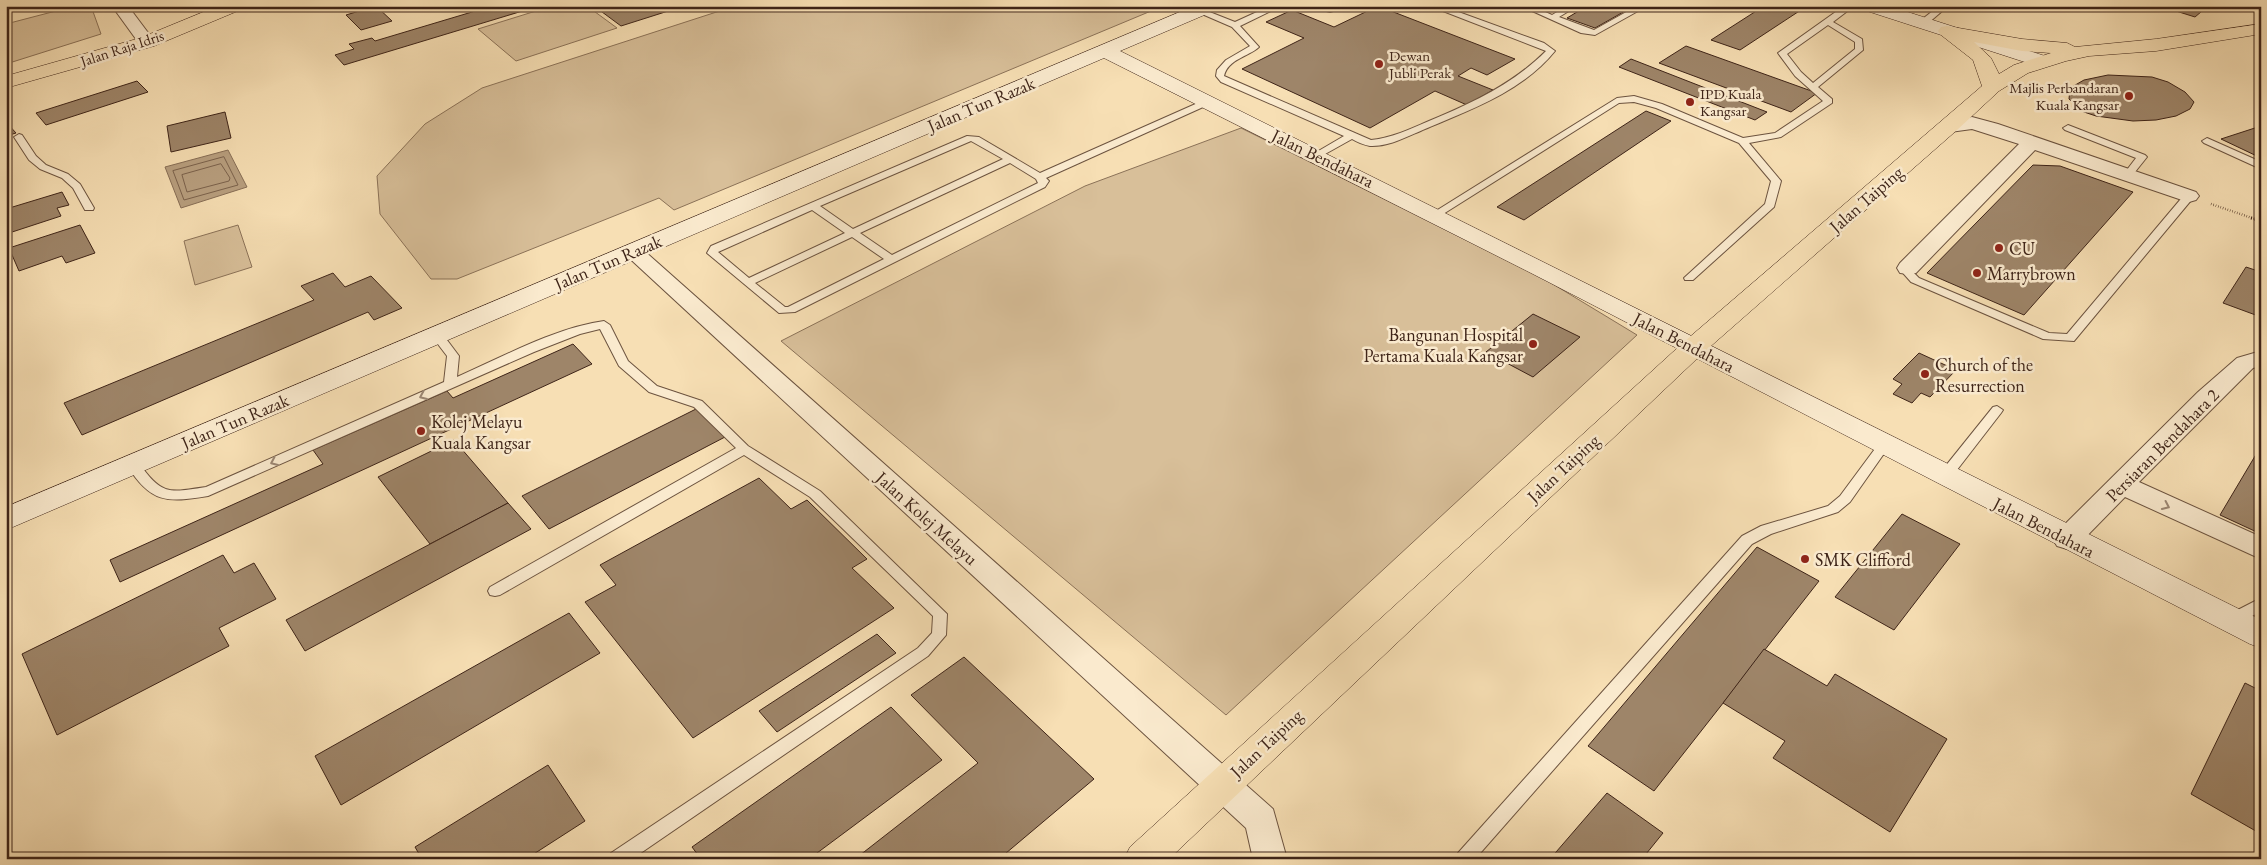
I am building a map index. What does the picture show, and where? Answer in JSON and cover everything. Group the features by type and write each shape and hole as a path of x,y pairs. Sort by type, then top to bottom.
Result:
{"main road":[{"name":"Jalan Raja Idris","path":"6,82 147,42 234,6"},
{"path":"1947,31 2022,45 2089,50 2156,45 2261,29"},
{"path":"1947,31 1983,58 1990,70 1992,87"},
{"name":"Jalan Taiping","path":"1143,859 1222,783 1694,347 1950,126 1992,87 2021,69 2041,61 2089,50"}],"street":[{"path":"1870,6 2041,61"},
{"path":"124,7 147,42"},
{"name":"Jalan Tun Razak","path":"6,519 1205,9"},
{"name":"Jalan Bendahara","path":"1106,51 1436,214 2067,539 2261,635"},
{"path":"1972,106 1977,118 1991,128"},
{"path":"1950,126 1972,124 1991,128 2189,196"},
{"path":"1908,268 2032,142"},
{"name":"Jalan Kolej Melayu","path":"634,252 1261,820 1270,859"},
{"name":"Persiaran Bendahara 2","path":"2067,539 2122,486 2207,398 2245,363 2261,358"},
{"path":"2122,486 2261,549"}],"lane":[{"path":"1235,25 1277,6"},
{"path":"1312,6 1330,10 1345,6"},
{"path":"1205,9 1235,25 1255,47 1226,64 1220,71 1220,76 1224,80 1351,136 1370,142 1389,142 1507,87 1542,61 1551,51 1542,44 1434,6"},
{"path":"1525,6 1584,31 1595,33 1643,6"},
{"path":"1552,18 1573,6"},
{"path":"1742,141 1778,134 1829,101 1798,74 1782,53 1850,6"},
{"path":"1923,23 1944,6"},
{"path":"1813,87 1859,50 1860,41 1828,22"},
{"path":"1436,214 1618,100 1634,99 1660,106 1742,141 1776,181 1770,205 1689,278"},
{"path":"1039,177 1209,101"},
{"path":"2068,128 2142,158 2128,175"},
{"path":"19,136 32,158 43,167 64,176 77,186 89,208"},
{"path":"1318,155 1351,136"},
{"path":"970,138 976,138 1039,177 1044,181 1042,185 787,311 783,311 712,253 712,250 812,205 970,138"},
{"path":"2207,141 2261,166"},
{"path":"748,282 1010,159"},
{"path":"1908,268 1908,273 1915,280 2047,336 2070,338 2189,196"},
{"path":"812,205 892,260"},
{"path":"133,465 147,485 168,497 208,491 559,338 596,325 604,325 623,363 654,389 698,404 744,449 815,494 940,614 939,635 923,652 617,859"},
{"path":"437,335 453,356 450,384"},
{"path":"1945,476 1997,410"},
{"path":"1464,859 1747,540 1766,530 1833,509 1845,499 1884,445"},
{"path":"495,591 744,449"},
{"path":"2231,620 2261,604"}],"path":[{"path":"2189,196 2261,221"}],"shaded area":[{"path":"75,6 91,6 101,34 6,64 6,24"},
{"path":"552,6 587,6 617,28 516,61 478,29"},
{"path":"735,6 1163,6 674,210 659,198 457,279 431,279 380,214 377,176 425,124 482,88"},
{"path":"1241,128 1538,275 1637,335 1226,715 781,341 1085,186"},
{"path":"238,225 252,267 195,285 184,241"}],"water":[{"path":"228,150 247,187 181,208 165,167"}],"building":[{"path":"376,6 392,21 361,30 346,15"},
{"path":"492,6 539,6 344,65 335,55 354,49 349,44 372,38 375,41"},
{"path":"594,6 684,6 621,26"},
{"name":"Dewan Jubli Perak","path":"1378,6 1515,59 1487,75 1471,68 1458,76 1493,90 1467,105 1435,91 1370,128 1242,69 1304,38 1266,22 1292,10 1334,27"},
{"path":"1587,6 1634,6 1595,28 1567,18"},
{"path":"1764,6 1807,6 1740,50 1711,40"},
{"path":"2160,6 2208,6 2195,17"},
{"path":"1686,46 1817,93 1791,112 1659,63"},
{"path":"1631,59 1767,112 1755,120 1619,67"},
{"name":"Majlis Perbandaran Kuala Kangsar","path":"2108,75 2152,77 2168,82 2185,92 2194,102 2190,109 2176,116 2156,120 2133,121 2096,116 2081,111 2069,99 2070,88 2084,80"},
{"path":"137,81 148,92 46,125 36,113"},
{"path":"1646,111 1671,121 1524,220 1497,207"},
{"path":"225,112 231,138 171,152 167,126"},
{"path":"6,122 16,133 6,136"},
{"path":"2261,126 2261,158 2221,139"},
{"path":"2033,165 2060,166 2133,192 2024,315 1927,273"},
{"path":"62,192 69,205 57,208 61,216 6,234 6,209"},
{"path":"80,225 95,253 66,263 62,256 19,271 9,248"},
{"path":"2246,267 2261,272 2261,317 2223,303"},
{"path":"333,273 345,287 371,276 402,308 374,320 368,312 82,435 64,403 314,300 301,286"},
{"name":"Bangunan Hospital Pertama Kuala Kangsar","path":"1533,314 1580,337 1533,377 1486,352"},
{"path":"573,344 592,364 120,582 110,560 323,464 313,450 447,391 453,398"},
{"name":"Church of the Resurrection","path":"1919,353 1956,370 1930,397 1921,393 1912,403 1893,394 1902,384 1893,379"},
{"path":"696,409 725,437 549,529 522,496"},
{"path":"454,440 508,503 430,544 378,477"},
{"path":"2261,446 2261,534 2220,515"},
{"path":"759,478 791,509 807,500 867,559 852,568 894,608 693,738 585,602 616,585 600,565"},
{"path":"508,503 531,529 305,651 286,620"},
{"path":"1902,514 1960,544 1894,630 1835,597"},
{"path":"1757,547 1819,581 1654,791 1588,746"},
{"path":"223,555 234,573 254,563 276,599 219,628 229,646 57,735 22,654"},
{"path":"569,613 600,653 341,805 315,756"},
{"path":"877,634 896,653 777,732 759,711"},
{"path":"1764,649 1827,686 1835,674 1947,739 1890,832 1773,758 1785,741 1723,703"},
{"path":"964,657 1094,779 999,859 855,859 978,763 911,695"},
{"path":"2245,683 2261,691 2261,834 2191,794"},
{"path":"891,707 942,760 809,859 701,859 692,847"},
{"path":"548,765 585,821 526,859 422,859 415,847"},
{"path":"1607,793 1663,833 1642,859 1550,859"}],"place":[{"name":"Dewan Jubli Perak","path":"1379,64"},
{"name":"Majlis Perbandaran Kuala Kangsar","path":"2129,96"},
{"name":"IPD Kuala Kangsar","path":"1690,102"},
{"name":"CU","path":"1999,248"},
{"name":"Marrybrown","path":"1977,273"},
{"name":"Bangunan Hospital Pertama Kuala Kangsar","path":"1533,344"},
{"name":"Church of the Resurrection","path":"1925,374"},
{"name":"Kolej Melayu Kuala Kangsar","path":"421,431"},
{"name":"SMK Clifford","path":"1805,559"}]}
